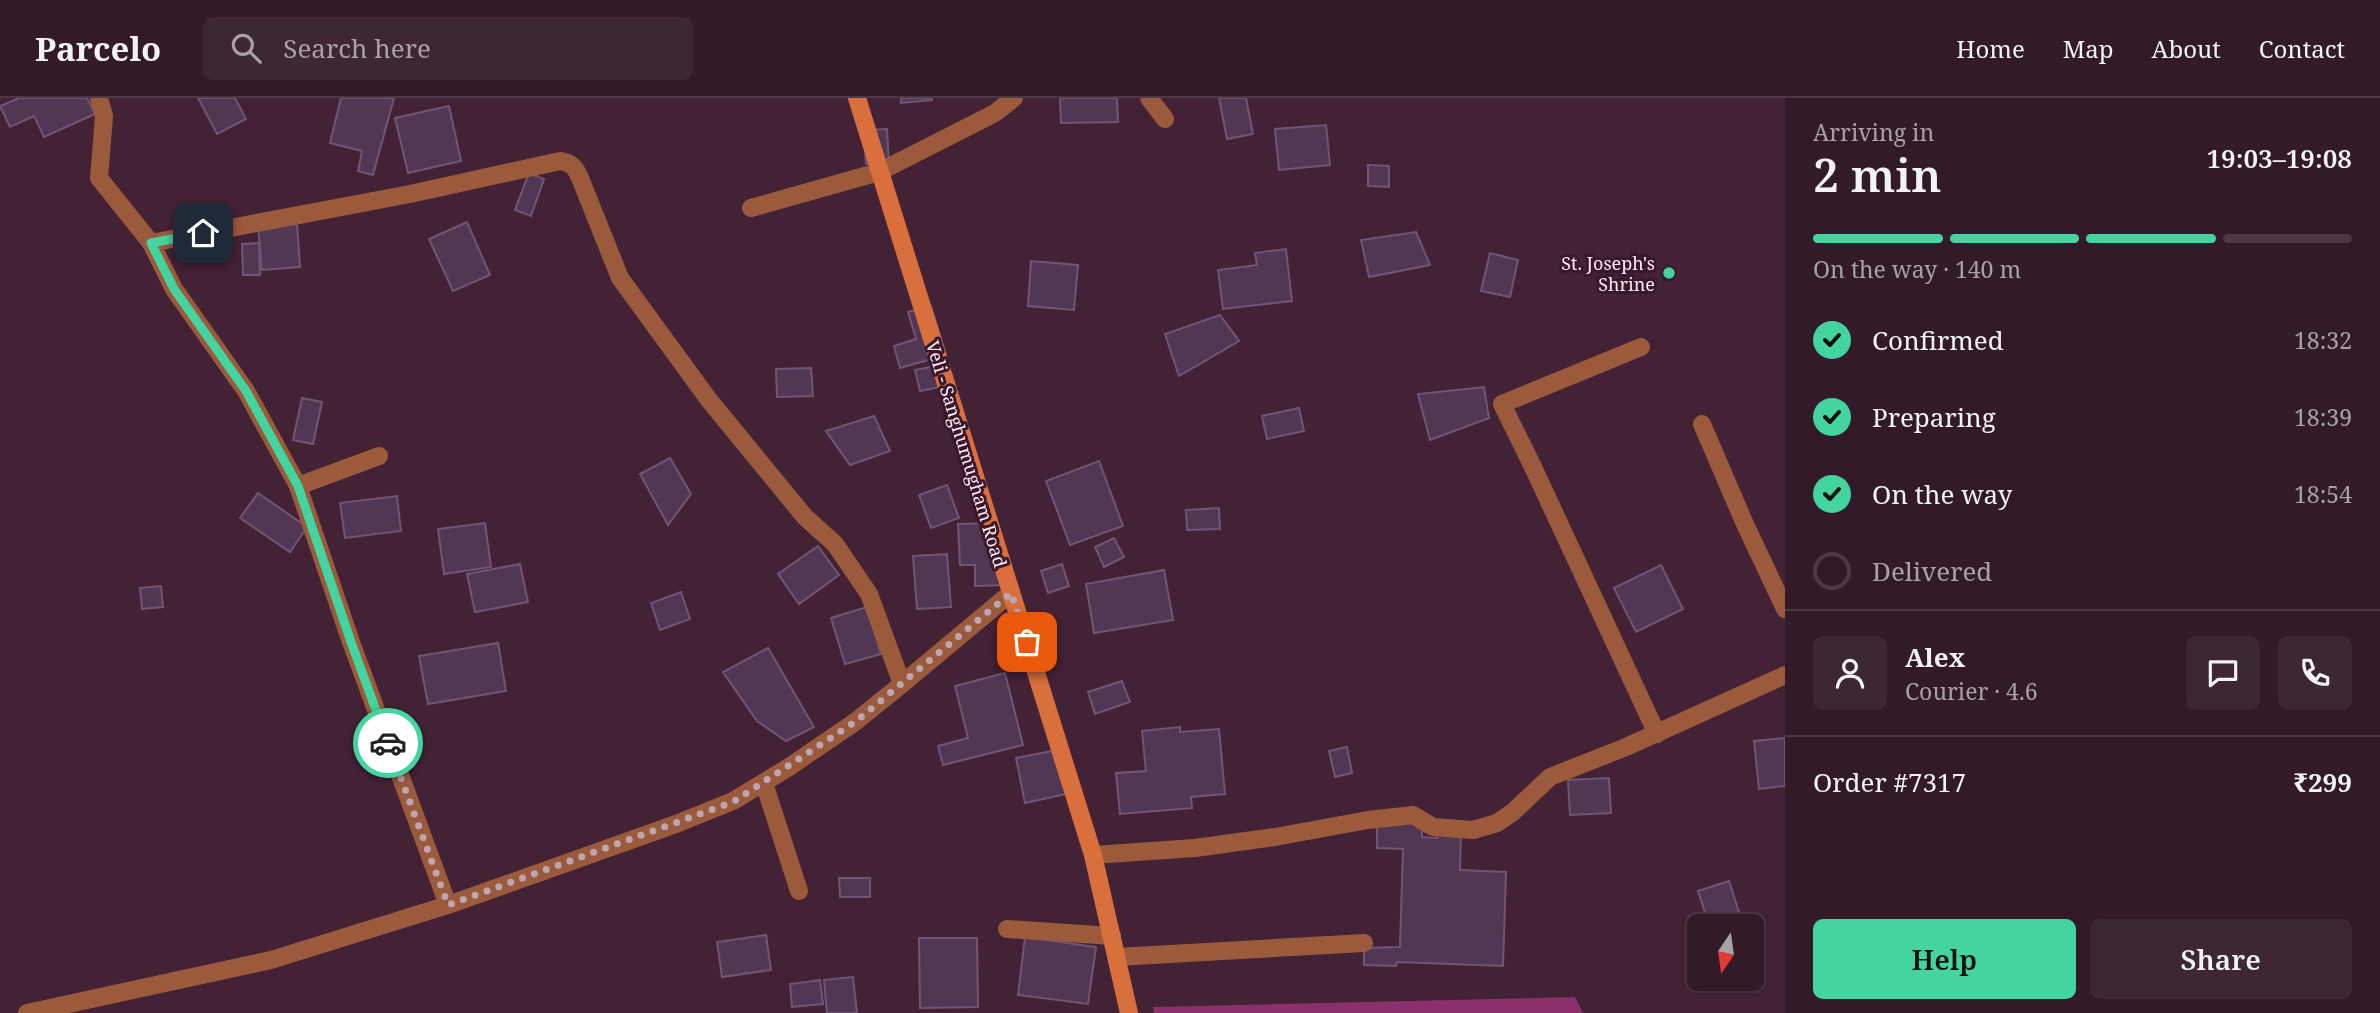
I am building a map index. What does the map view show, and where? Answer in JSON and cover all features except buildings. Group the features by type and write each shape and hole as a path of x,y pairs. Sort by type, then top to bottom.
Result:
{"main road":[{"name":"Veli - Sanghumugham Road","path":"857,98 1093,855 1129,1013"}],"street":[{"path":"99,98 104,116 99,178 151,243 174,289 246,391 298,486 351,642 448,905"},
{"path":"751,208 879,172 995,113 1014,98"},
{"path":"1149,98 1165,119"},
{"path":"151,243 410,194 560,161 569,162 580,178 620,278 709,400 805,517 835,544 869,594 902,684"},
{"path":"1641,347 1502,404 1657,734"},
{"path":"1702,424 1785,609"},
{"path":"298,486 379,456"},
{"path":"27,1013 271,960 448,905 733,802 855,722 1011,593"},
{"path":"1093,855 1195,848 1413,815 1433,827 1473,830 1497,823 1513,812 1550,777 1657,734 1785,675"},
{"path":"764,783 799,891"},
{"path":"1007,929 1112,936"},
{"path":"1117,957 1364,943"}],"shaded area":[{"path":"1575,997 1583,1013 1154,1013 1153,1007"}],"way so far":[{"path":"388,743 448,905 733,802 855,722 1011,593 1027,642"}],"place":[{"name":"St. Joseph's Shrine","path":"1669,273"}],"route":[{"path":"203,233 151,243 174,289 246,391 298,486 388,743"}]}
